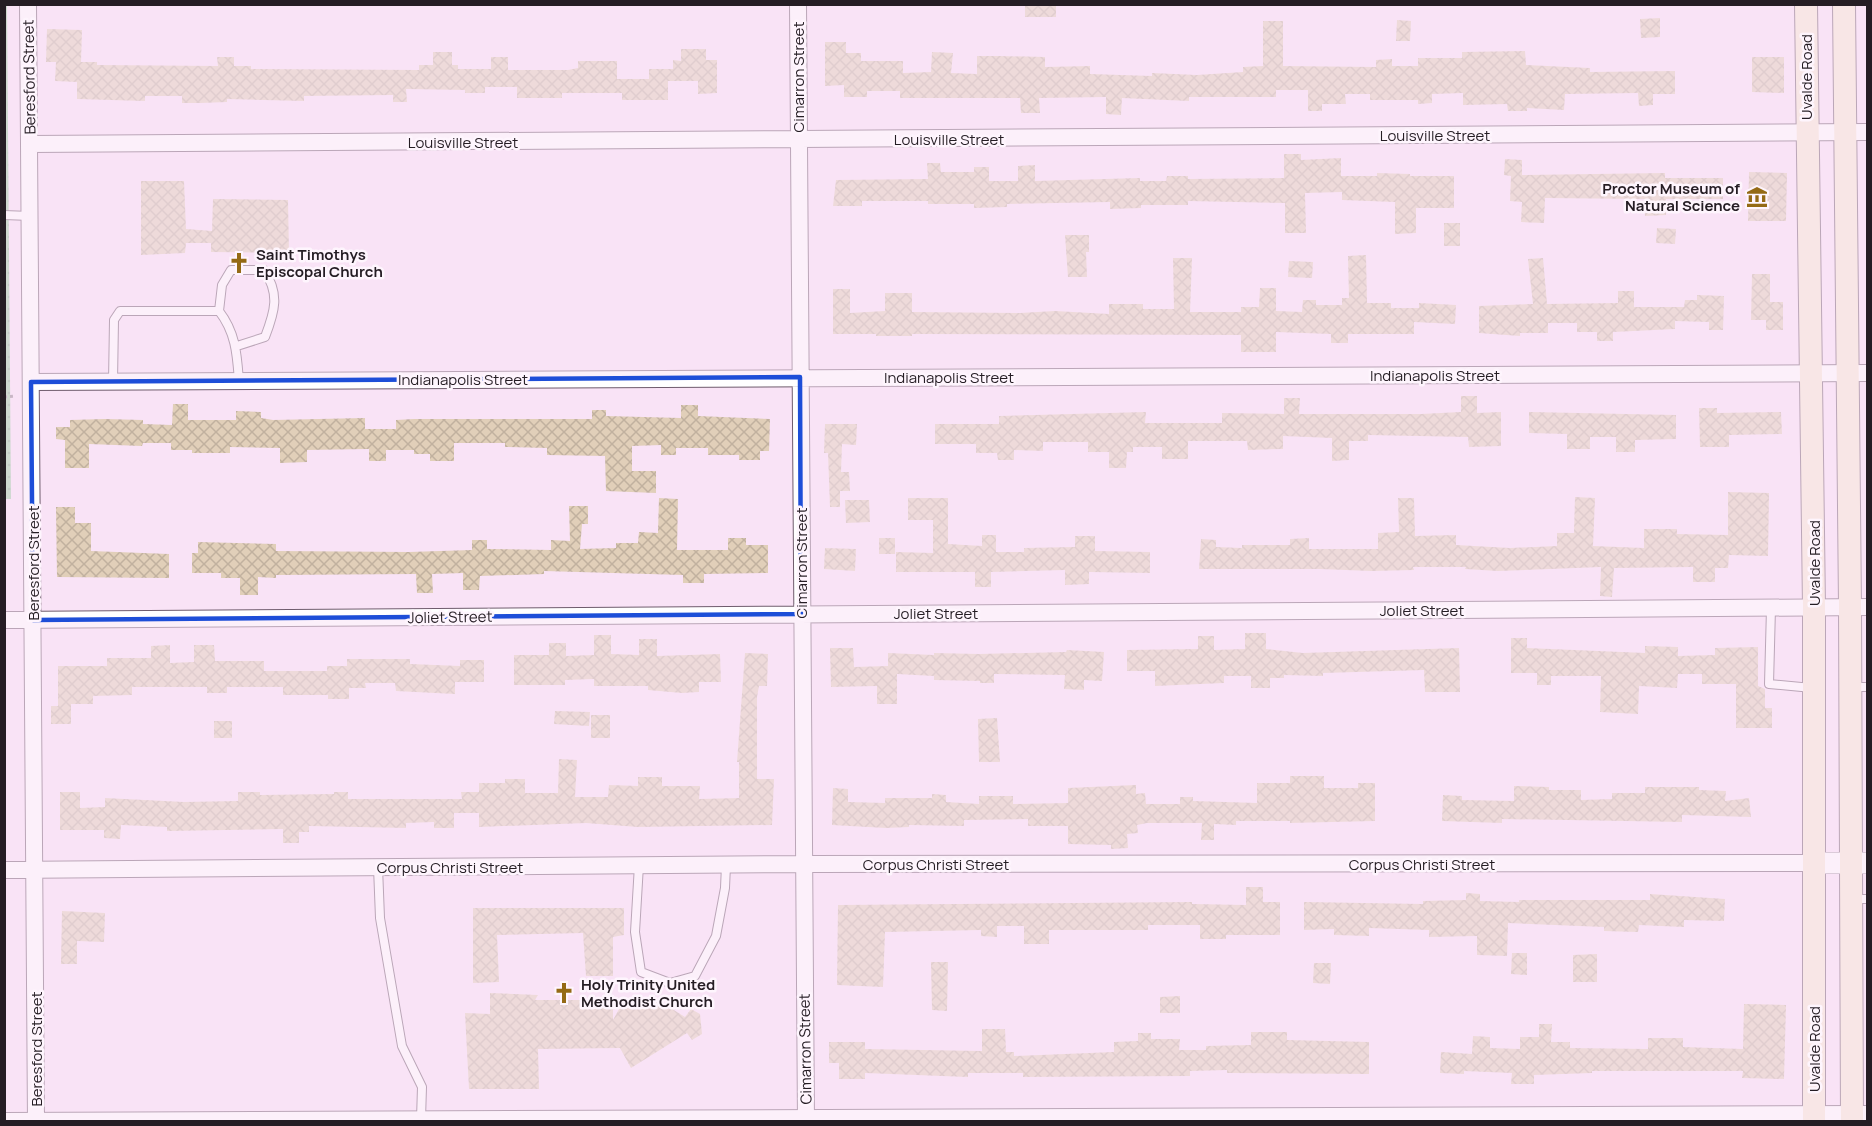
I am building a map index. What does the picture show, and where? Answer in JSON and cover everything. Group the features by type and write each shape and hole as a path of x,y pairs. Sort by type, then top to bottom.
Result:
{"main road":[{"name":"Uvalde Road","path":"1806,4 1814,607 1812,863 1814,1118"},
{"path":"1844,4 1857,132 1859,607 1857,1116"}],"street":[{"name":"Beresford Street","path":"28,4 36,1121"},
{"name":"Cimarron Street","path":"798,4 806,1120"},
{"name":"Louisville Street","path":"30,144 1857,132"},
{"name":"Indianapolis Street","path":"32,382 1857,373"},
{"name":"Joliet Street","path":"4,620 1859,607"},
{"name":"Corpus Christi Street","path":"4,870 726,864 1859,863"},
{"path":"4,1121 1814,1118 1857,1116"}],"lane":[{"path":"4,215 30,216"},
{"path":"237,346 265,337 274,315 274,285 264,270 231,270 222,285 219,311 237,346 238,381"},
{"path":"113,382 114,320 120,311 219,311"},
{"path":"1771,608 1769,684 1814,688"},
{"path":"639,865 635,932 641,972 670,983 695,976 716,936 725,888 726,864"},
{"path":"378,867 380,918 402,1046 422,1087 420,1119"}],"highlighted area":[{"path":"800,377 801,614 33,620 31,382"}],"green space":[{"path":"4,5 7,5 11,499 5,499"}],"building":[{"path":"1025,4 1056,4 1056,17 1025,17"},
{"path":"1660,18 1660,37 1641,38 1640,19"},
{"path":"1397,20 1411,21 1410,41 1396,41"},
{"path":"1263,21 1283,21 1283,66 1376,67 1376,60 1392,59 1392,66 1418,66 1418,58 1462,58 1462,52 1525,51 1526,65 1590,68 1590,72 1675,71 1675,94 1653,94 1653,105 1639,106 1638,93 1565,94 1564,110 1527,108 1527,111 1508,111 1507,104 1463,105 1463,93 1432,94 1432,103 1418,104 1418,100 1370,100 1370,94 1345,94 1346,104 1322,104 1322,111 1308,111 1308,90 1276,90 1276,97 1189,97 1189,101 1122,98 1121,115 1106,114 1106,97 1039,98 1040,113 1021,113 1020,98 900,98 900,91 867,91 867,97 844,97 844,85 825,86 825,42 846,42 846,53 861,53 861,61 903,61 903,73 931,72 932,52 953,53 951,73 977,74 977,56 1045,57 1045,67 1090,66 1090,74 1152,76 1152,73 1197,75 1243,72 1243,67 1263,66"},
{"path":"47,29 82,30 81,62 97,62 97,65 218,66 217,57 234,57 234,66 251,66 251,69 419,70 419,65 433,65 433,52 452,52 452,65 458,65 458,69 491,69 491,57 508,57 508,70 568,70 578,68 578,61 617,61 617,79 649,79 649,69 673,69 673,60 681,61 681,49 706,49 706,60 717,60 717,93 698,94 698,81 668,81 668,100 622,100 622,93 562,93 562,98 517,98 517,87 485,87 485,93 465,93 465,90 406,89 407,102 393,102 393,95 304,96 304,101 227,99 227,102 201,103 182,103 182,96 145,96 145,101 77,99 77,82 55,81 56,62 46,62"},
{"path":"1752,57 1784,57 1784,93 1752,92"},
{"path":"1284,154 1301,154 1301,160 1341,158 1341,176 1377,176 1377,173 1454,176 1454,208 1416,208 1416,233 1395,234 1395,202 1342,200 1342,192 1305,193 1306,233 1285,233 1285,203 1188,201 1188,205 1141,205 1141,208 1110,209 1110,202 1007,204 1007,207 974,208 974,204 928,204 928,201 862,201 862,206 833,206 836,180 928,179 927,163 940,163 941,172 974,172 974,167 989,167 989,181 1018,181 1018,166 1035,165 1035,181 1140,178 1140,181 1166,181 1167,176 1188,176 1188,179 1284,178"},
{"path":"1505,159 1522,160 1522,175 1665,173 1665,178 1723,178 1723,199 1666,199 1666,215 1645,216 1644,199 1545,198 1544,223 1521,222 1522,202 1510,201 1511,176 1504,175"},
{"path":"1749,172 1787,173 1786,221 1748,221"},
{"path":"141,181 184,181 186,229 212,231 213,199 288,200 289,253 211,252 211,243 186,243 185,253 141,255"},
{"path":"1444,223 1460,223 1460,246 1444,246"},
{"path":"1657,228 1676,229 1675,244 1656,243"},
{"path":"1065,235 1089,235 1089,252 1086,252 1087,277 1068,277"},
{"path":"1366,255 1367,303 1391,303 1391,308 1419,308 1419,303 1456,305 1455,324 1414,322 1414,334 1348,334 1348,343 1331,343 1331,334 1276,332 1276,352 1241,352 1241,335 912,334 912,336 876,336 876,334 833,334 833,289 850,289 850,313 885,311 885,293 912,293 912,312 1055,311 1109,314 1109,304 1143,304 1143,309 1174,309 1173,258 1192,258 1190,312 1241,312 1241,307 1259,307 1260,288 1276,288 1276,311 1302,312 1303,300 1316,300 1316,305 1342,305 1342,298 1349,298 1348,256"},
{"path":"1543,258 1547,304 1618,303 1618,291 1634,291 1634,307 1684,307 1685,300 1697,300 1697,295 1724,296 1723,330 1709,330 1709,322 1675,321 1675,329 1613,332 1613,341 1597,341 1597,332 1577,332 1577,323 1548,323 1548,333 1520,333 1520,336 1479,333 1479,306 1533,304 1528,259"},
{"path":"1289,261 1313,262 1312,278 1288,277"},
{"path":"1752,274 1770,274 1770,302 1783,302 1783,330 1766,330 1766,320 1751,320"},
{"path":"1461,396 1477,396 1477,413 1501,412 1501,446 1469,447 1468,437 1368,435 1368,441 1349,441 1349,460 1332,461 1332,438 1283,436 1283,449 1248,450 1247,441 1188,441 1188,459 1162,459 1162,447 1133,447 1133,452 1127,452 1126,468 1109,468 1109,452 1088,452 1088,442 1043,442 1043,451 1014,450 1014,460 998,460 997,453 976,453 976,444 935,444 935,424 999,424 999,416 1146,412 1145,423 1222,423 1222,413 1284,414 1284,398 1300,398 1299,414 1421,414 1461,412"},
{"path":"173,404 188,404 188,420 236,420 236,411 261,412 261,418 273,420 365,418 365,429 396,429 396,420 414,419 592,419 592,410 606,410 606,416 681,418 681,405 698,405 698,416 770,419 769,451 760,451 760,460 739,460 739,455 708,455 708,448 676,448 676,455 661,455 661,445 632,446 632,471 656,471 656,493 606,491 605,456 547,455 547,448 505,447 505,443 454,443 454,461 430,461 430,454 414,454 414,450 386,450 386,461 369,461 369,449 307,450 307,462 280,463 280,448 230,447 230,453 192,453 192,450 171,450 171,443 143,443 142,446 89,444 89,468 65,468 65,440 56,439 56,427 70,427 70,420 105,419 143,420 143,424 172,425"},
{"path":"1699,408 1717,408 1717,413 1781,412 1782,434 1729,435 1729,447 1700,447"},
{"path":"1529,412 1676,415 1676,439 1635,440 1635,452 1616,452 1616,437 1590,437 1590,449 1567,449 1567,434 1529,433"},
{"path":"825,424 857,424 856,445 842,444 841,472 849,472 850,491 840,491 840,507 830,507 828,453 824,453"},
{"path":"1728,492 1769,493 1768,556 1729,555 1728,568 1715,568 1715,582 1693,582 1693,567 1614,568 1612,597 1600,596 1601,567 1498,571 1465,569 1466,567 1413,567 1414,570 1371,571 1199,569 1201,539 1216,540 1216,547 1290,545 1290,539 1309,538 1309,549 1378,549 1378,533 1399,532 1398,498 1414,498 1415,536 1456,535 1456,545 1510,548 1557,546 1557,533 1574,533 1575,497 1595,498 1593,546 1644,548 1644,529 1677,529 1677,534 1728,535"},
{"path":"659,498 678,499 677,550 728,550 728,538 746,538 746,545 768,545 768,573 704,574 704,583 683,583 683,575 544,571 544,574 480,576 479,590 463,590 463,573 432,574 433,593 417,593 416,574 276,575 276,578 258,577 258,595 240,595 240,578 221,578 221,573 192,573 192,553 198,553 198,542 276,544 276,551 409,552 472,550 472,540 487,540 487,549 551,550 551,540 570,541 569,506 588,506 588,524 582,524 580,549 616,548 616,543 638,543 639,532 658,533"},
{"path":"908,498 948,498 948,544 982,546 982,535 996,535 996,552 1024,552 1024,548 1075,547 1075,536 1095,536 1095,551 1150,552 1150,573 1089,572 1089,584 1065,585 1065,570 991,572 991,587 975,587 975,572 896,572 896,552 933,553 933,520 908,520"},
{"path":"845,500 869,500 870,522 846,523"},
{"path":"56,507 75,507 75,523 91,523 91,551 169,554 169,578 57,577"},
{"path":"879,538 895,538 895,554 879,554"},
{"path":"825,548 856,549 855,571 824,569"},
{"path":"1245,633 1266,633 1266,649 1303,653 1459,648 1460,692 1425,692 1424,670 1323,673 1323,676 1284,675 1284,678 1270,678 1270,688 1251,688 1251,676 1224,676 1224,683 1155,686 1155,671 1127,671 1127,650 1198,649 1198,636 1214,636 1214,650 1245,649"},
{"path":"594,635 611,635 611,654 639,655 639,639 657,639 657,656 720,654 721,682 699,682 699,692 682,693 648,690 648,686 594,686 594,679 565,680 565,685 514,685 514,655 549,655 549,643 566,643 566,656 594,655"},
{"path":"1511,638 1527,638 1527,648 1645,653 1645,646 1678,647 1678,656 1715,655 1715,648 1758,647 1758,686 1765,689 1765,708 1772,708 1772,728 1736,728 1736,684 1702,684 1702,674 1678,674 1677,688 1639,686 1638,714 1600,712 1601,676 1551,676 1551,685 1537,685 1537,673 1511,673"},
{"path":"170,645 170,663 194,662 194,645 214,645 215,661 264,661 264,671 327,671 327,666 347,666 347,659 410,659 410,664 460,666 460,660 484,660 484,682 455,682 455,694 396,691 395,683 365,683 366,688 349,688 349,699 328,699 328,695 283,695 283,687 227,687 227,693 207,693 207,687 132,687 132,695 93,696 93,704 71,704 71,724 51,724 51,706 58,706 58,666 107,666 107,658 151,658 151,646"},
{"path":"830,648 853,648 854,667 888,666 888,653 934,655 934,653 979,654 1066,652 1067,650 1104,652 1102,681 1084,680 1084,690 1064,689 1065,675 994,674 994,683 980,683 980,681 934,680 934,676 897,674 897,704 877,704 877,686 831,687"},
{"path":"745,653 768,654 767,686 759,686 757,697 757,779 774,779 772,825 638,827 586,823 479,827 479,813 454,813 454,828 434,828 434,822 406,823 406,828 309,826 309,832 299,832 299,843 283,843 283,829 167,831 167,827 121,825 120,839 104,838 104,830 60,830 60,792 80,792 80,808 105,807 105,798 184,802 238,801 238,792 260,792 260,795 348,792 348,799 462,799 461,792 479,792 479,783 505,783 505,779 525,779 525,793 558,793 559,759 577,760 575,797 608,797 609,785 638,786 638,777 662,777 662,786 700,786 699,799 739,798 739,762 737,762"},
{"path":"555,711 590,712 589,726 554,724"},
{"path":"591,715 610,715 610,738 591,738"},
{"path":"997,718 1000,762 979,762 978,719"},
{"path":"214,721 232,721 232,738 214,738"},
{"path":"1290,776 1324,776 1324,788 1358,788 1358,783 1375,783 1375,821 1290,823 1290,821 1236,821 1236,825 1214,824 1214,840 1201,840 1202,823 1147,823 1137,825 1138,833 1127,834 1128,848 1111,849 1111,845 1068,844 1068,826 1028,826 1028,819 964,820 964,826 909,825 909,827 886,828 832,825 833,788 848,789 848,802 885,803 885,798 932,798 932,794 946,795 946,802 979,804 979,796 1013,796 1013,804 1068,803 1068,788 1136,785 1136,794 1145,793 1146,804 1180,804 1180,797 1193,797 1193,801 1257,803 1257,783 1290,783"},
{"path":"1514,786 1549,787 1549,790 1581,790 1581,800 1612,799 1612,793 1645,793 1645,787 1699,787 1699,790 1726,791 1725,801 1749,798 1751,817 1682,815 1682,822 1502,819 1502,823 1442,821 1443,795 1462,796 1462,800 1514,801"},
{"path":"1246,887 1263,887 1263,902 1280,902 1280,935 1226,935 1226,939 1200,939 1200,925 1148,925 1148,930 1049,930 1049,944 1024,944 1024,926 997,926 997,937 981,936 981,930 885,932 883,987 837,985 838,905 1192,902 1192,904 1246,905"},
{"path":"1466,893 1480,894 1480,901 1519,902 1519,900 1650,900 1650,894 1725,899 1724,921 1684,920 1684,927 1639,925 1638,932 1604,931 1604,927 1508,923 1507,956 1477,955 1477,936 1429,937 1429,930 1369,928 1369,936 1334,935 1334,929 1304,930 1304,902 1423,904 1423,901 1466,900"},
{"path":"473,908 624,908 624,935 613,937 613,976 586,976 583,933 497,935 499,982 473,983"},
{"path":"62,911 105,913 104,942 77,941 77,964 61,964"},
{"path":"1512,953 1527,953 1527,975 1511,974"},
{"path":"1597,954 1597,982 1573,982 1573,955"},
{"path":"931,962 948,962 947,1011 932,1010"},
{"path":"1314,963 1331,963 1330,984 1313,983"},
{"path":"490,993 538,995 535,1000 613,1000 613,1020 624,1000 658,1000 685,1017 691,1009 700,1014 702,1034 692,1040 687,1033 631,1068 620,1048 538,1049 539,1089 469,1089 465,1013 490,1014"},
{"path":"1180,996 1180,1013 1160,1013 1160,997"},
{"path":"1744,1004 1786,1005 1784,1079 1742,1078 1743,1071 1592,1071 1592,1073 1534,1075 1534,1084 1511,1084 1512,1073 1464,1071 1464,1074 1440,1073 1441,1052 1472,1054 1473,1036 1490,1037 1490,1048 1520,1049 1520,1037 1539,1037 1539,1024 1552,1024 1551,1042 1570,1042 1570,1048 1648,1049 1648,1038 1683,1038 1683,1047 1743,1049"},
{"path":"982,1029 1005,1029 1006,1052 1014,1052 1014,1056 1114,1052 1114,1042 1138,1041 1138,1033 1151,1033 1151,1039 1180,1039 1179,1050 1206,1050 1206,1046 1251,1045 1251,1032 1287,1032 1287,1040 1369,1042 1369,1074 1227,1073 1227,1070 1190,1071 1190,1076 1023,1077 1023,1073 968,1073 968,1077 865,1073 865,1079 839,1079 839,1063 829,1063 829,1042 865,1042 865,1049 982,1051"}],"place":[{"name":"Proctor Museum of Natural Science","path":"1757,197"},
{"name":"Saint Timothys Episcopal Church","path":"239,263"},
{"name":"Holy Trinity United Methodist Church","path":"564,993"}]}
